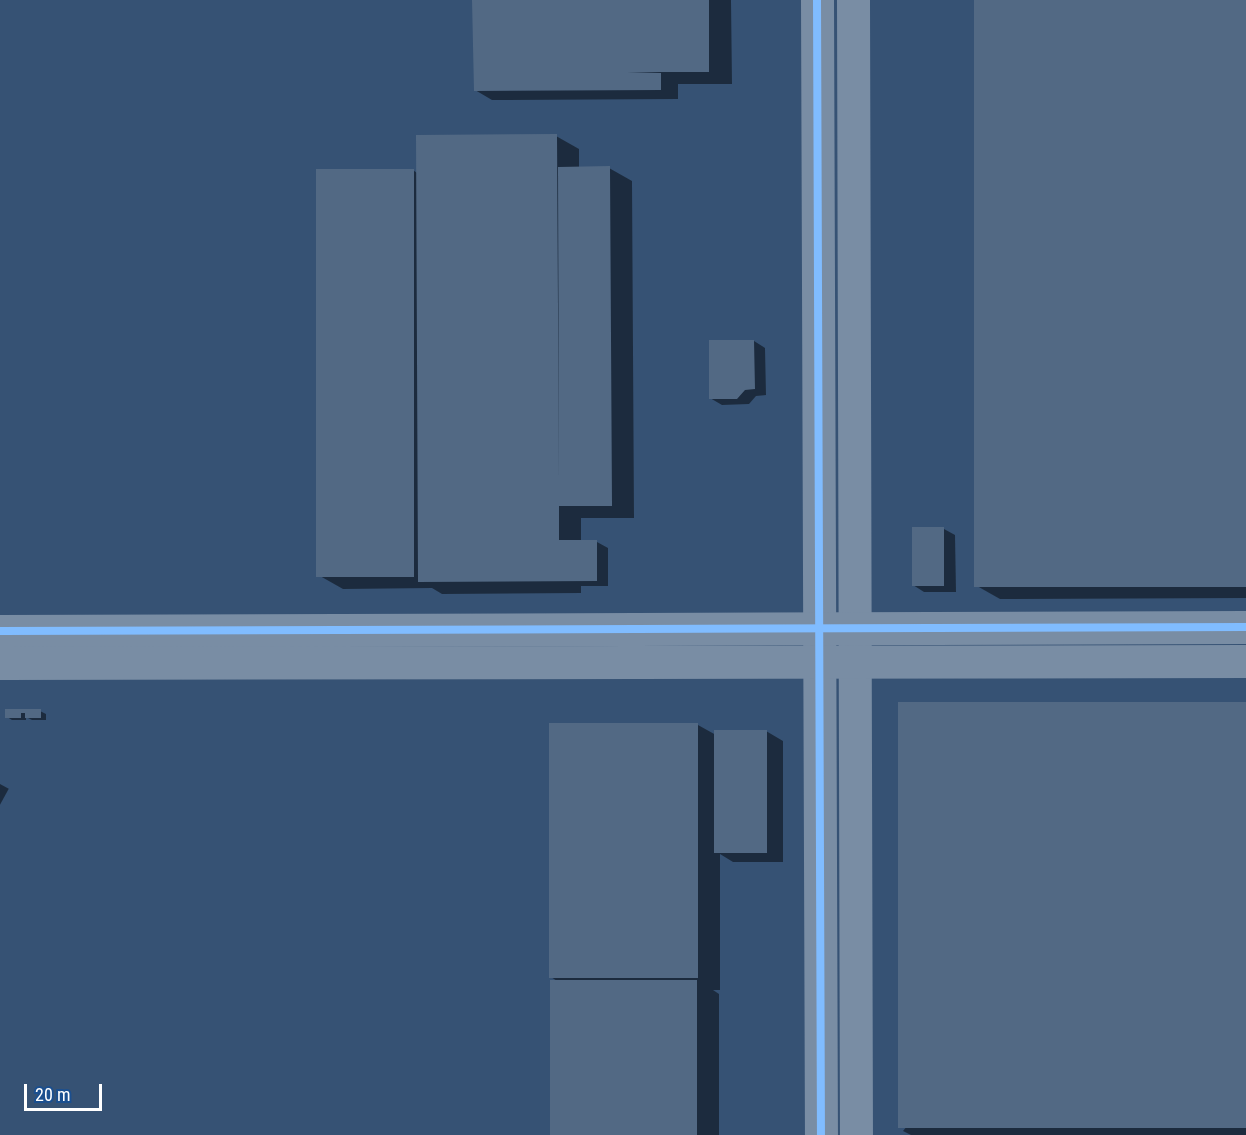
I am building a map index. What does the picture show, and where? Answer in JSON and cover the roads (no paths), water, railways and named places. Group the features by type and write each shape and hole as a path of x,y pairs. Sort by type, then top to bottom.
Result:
{"street":[{"path":"817,0 821,1135"},
{"path":"853,0 856,1135"},
{"path":"0,631 1246,627"},
{"path":"0,663 1246,661"}]}
